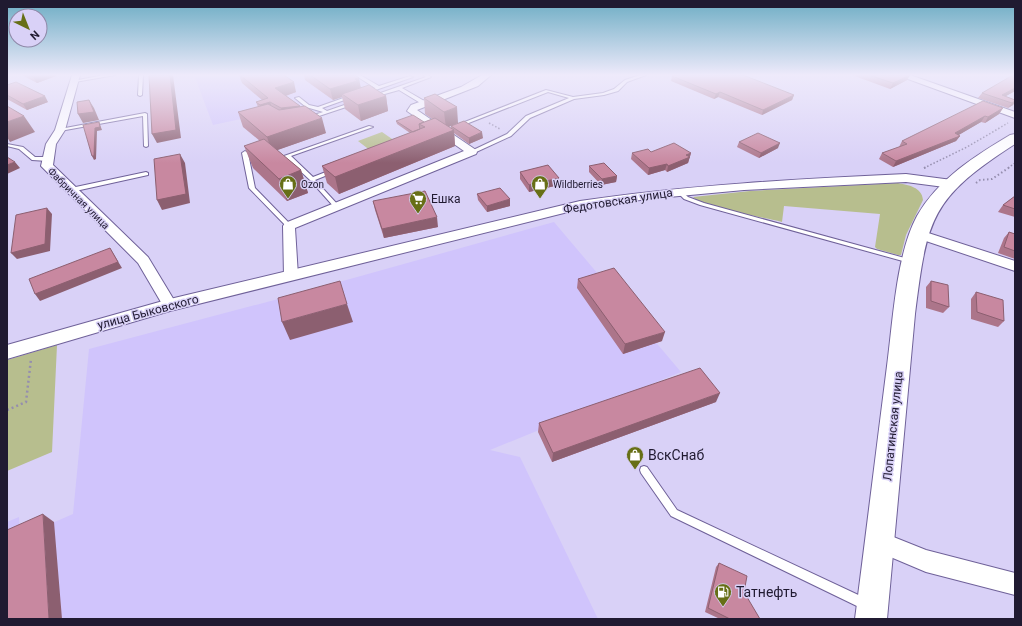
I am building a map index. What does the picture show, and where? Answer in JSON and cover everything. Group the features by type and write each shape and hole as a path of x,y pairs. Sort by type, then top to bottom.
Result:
{"main road":[{"path":"919,234 927,215 952,184 979,162 1015,138"},
{"name":"Лопатинская улица","path":"872,613 881,544 904,314 912,261 919,234"}],"street":[{"name":"Фабричная улица","path":"67,104 60,130 51,144 47,166 143,260 170,305"},
{"path":"421,104 414,107 412,111 472,152"},
{"path":"984,104 1015,115"},
{"path":"291,276 289,226 472,152"},
{"name":"Федотовская улица","path":"291,276 580,205 679,191 744,186 906,178 952,184"},
{"path":"919,234 1015,266"},
{"name":"улица Быковского","path":"7,352 170,305 291,276"},
{"path":"881,544 926,561 1015,584"}],"lane":[{"path":"306,104 325,111"},
{"path":"318,108 330,104"},
{"path":"303,119 348,104"},
{"path":"455,127 513,104"},
{"path":"472,152 509,135 528,117 558,104"},
{"path":"60,130 145,114 146,146"},
{"path":"337,207 312,179 287,156 371,127"},
{"path":"7,145 21,148 34,159 48,159"},
{"path":"245,153 252,188 289,226"},
{"path":"312,179 340,168"},
{"path":"71,190 146,174"},
{"path":"679,191 686,198 702,204 912,261"},
{"path":"644,470 674,513 872,613"}],"path":[{"path":"480,117 509,135"},
{"path":"919,170 961,150 1008,123"},
{"path":"976,183 980,180 992,179 1015,163"},
{"path":"7,410 26,402 31,357"}],"shaded area":[{"path":"205,104 342,104 309,115 260,115 213,125"},
{"path":"554,222 681,372 490,450 520,457 598,619 7,619 7,522 19,517 20,537 73,514 89,349 282,298"}],"green space":[{"path":"382,132 395,141 371,151 358,141"},
{"path":"898,183 917,189 923,200 906,235 901,255 877,249 875,247 880,214 784,206 782,222 720,208 693,197 750,191"},
{"path":"57,345 52,452 7,471 7,360"}],"building":[{"path":"77,104 91,104 94,112 78,114"},
{"path":"150,104 173,104 176,130 152,134"},
{"path":"267,104 279,110 305,106 322,118 267,137 238,112"},
{"path":"274,104 298,104 300,106 281,108"},
{"path":"433,104 452,104 457,107 444,112"},
{"path":"749,104 775,104 763,110"},
{"path":"976,104 992,104 1003,108 988,117 985,116 955,133 960,136 896,161 882,153 907,144 902,141"},
{"path":"7,106 24,116 7,122"},
{"path":"413,115 424,122 419,124 420,129 413,132 396,121"},
{"path":"435,118 454,130 335,177 322,166 425,127 419,124"},
{"path":"464,121 482,132 469,138 451,126"},
{"path":"99,122 100,127 95,128 94,156 92,156 83,125"},
{"path":"758,133 780,143 761,153 739,142"},
{"path":"264,139 301,170 279,179 244,146"},
{"path":"674,143 691,153 686,155 690,157 668,166 667,164 649,168 632,153 648,149 651,152"},
{"path":"180,154 186,194 157,200 154,159"},
{"path":"7,157 15,162 7,165"},
{"path":"604,163 617,176 602,179 589,166"},
{"path":"548,165 559,178 529,185 520,172"},
{"path":"500,188 510,199 487,206 477,194"},
{"path":"425,191 437,217 382,229 373,201"},
{"path":"1015,196 1015,209 1003,205"},
{"path":"47,208 45,244 11,253 16,215"},
{"path":"1009,232 1015,234 1015,251 1004,247"},
{"path":"110,248 118,262 35,294 29,279"},
{"path":"614,268 665,332 625,344 578,279"},
{"path":"340,281 347,304 282,322 278,298"},
{"path":"931,281 948,285 949,307 931,301"},
{"path":"976,292 1003,300 1004,321 977,312"},
{"path":"700,368 720,393 553,453 539,423"},
{"path":"43,514 49,619 7,619 7,530"},
{"path":"719,563 747,576 744,592 760,619 730,619 708,608"}],"place":[{"name":"Ozon","path":"288,199"},
{"name":"Wildberries","path":"540,199"},
{"name":"Ешка","path":"418,214"},
{"name":"ВскСнаб","path":"635,470"},
{"name":"Татнефть","path":"723,607"}]}
